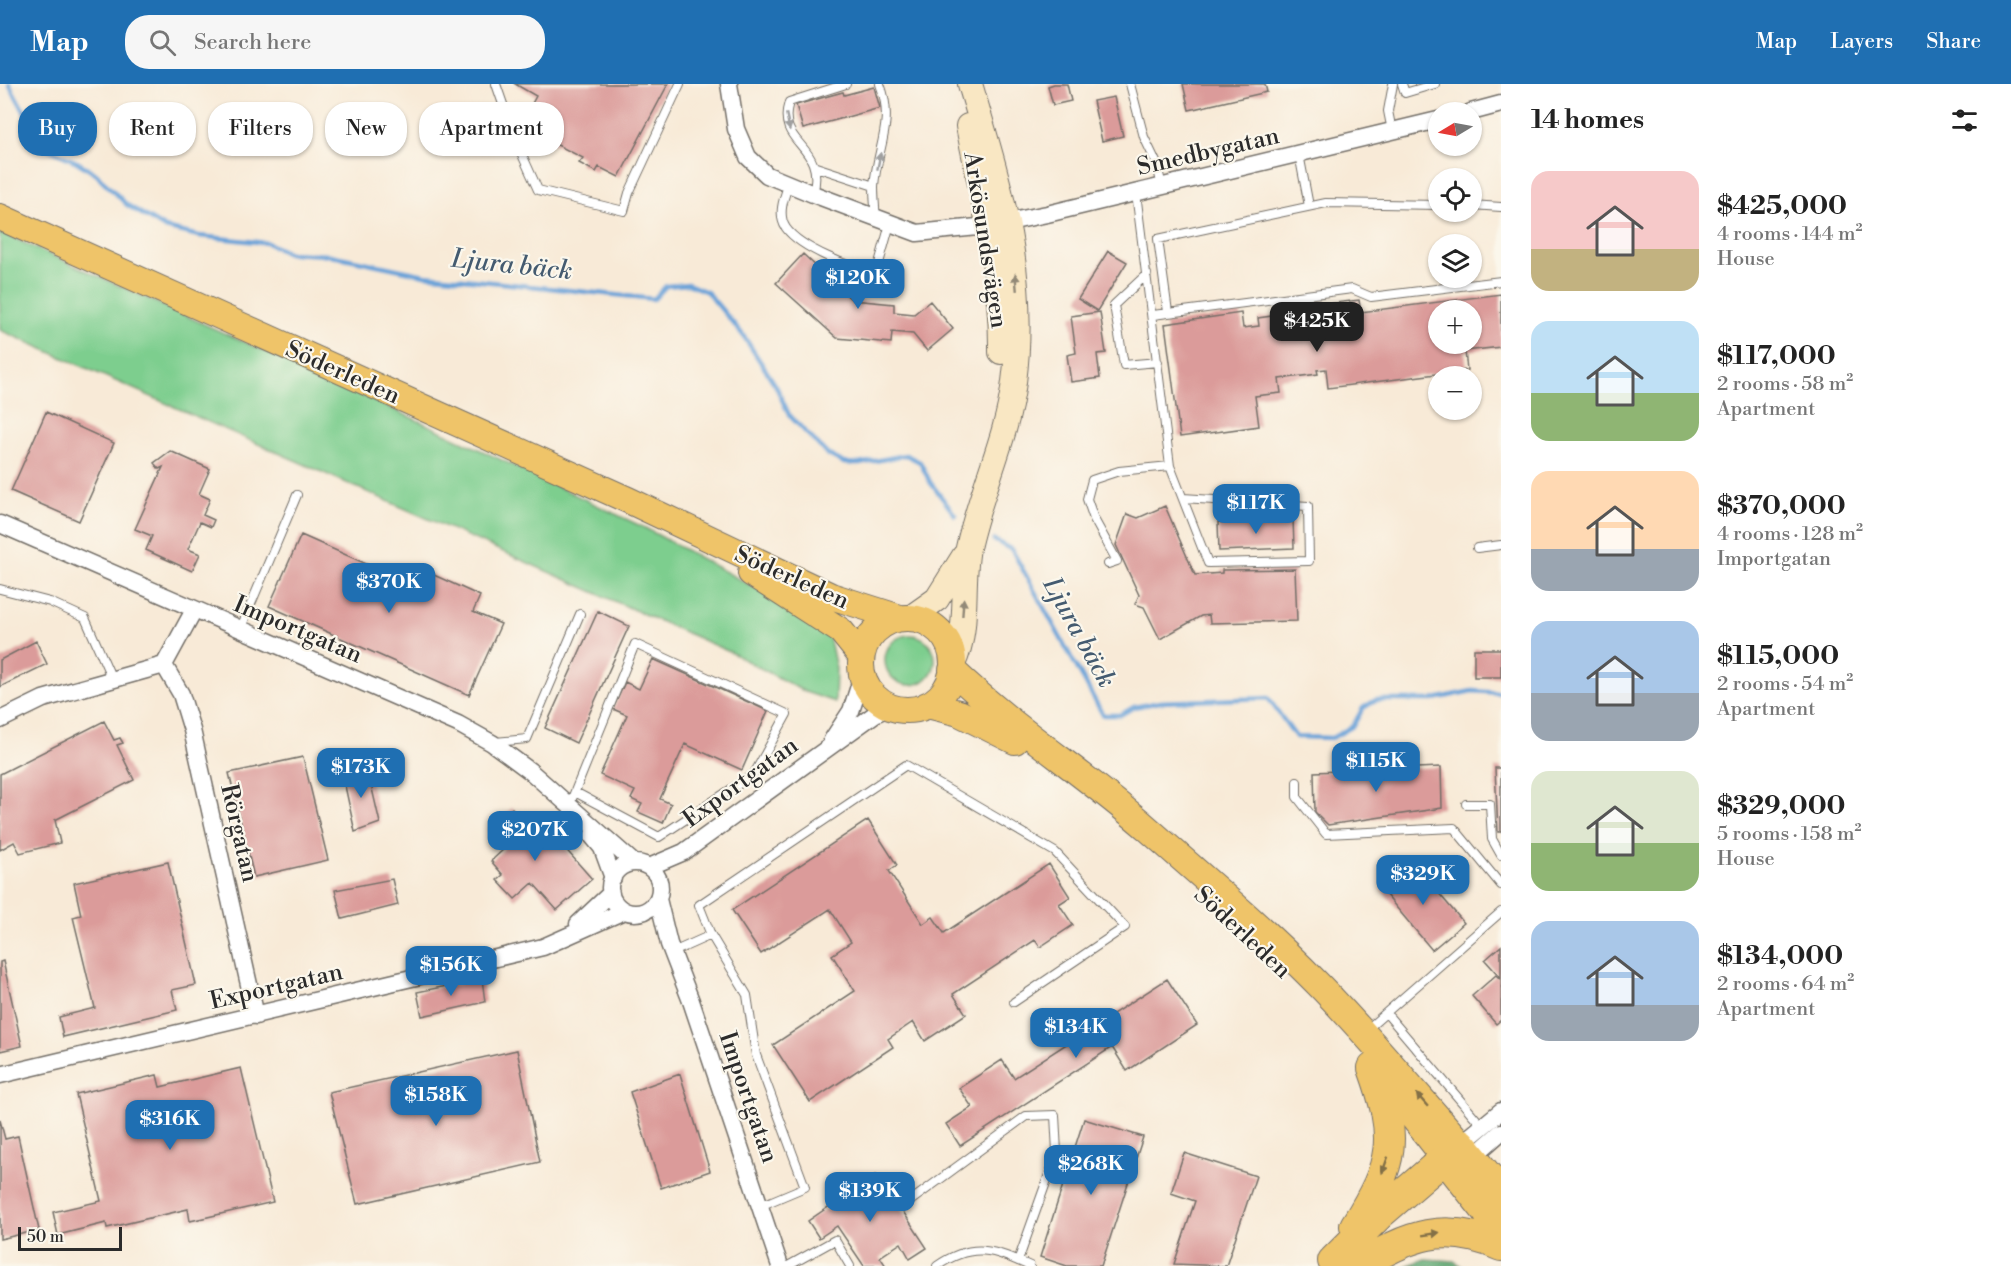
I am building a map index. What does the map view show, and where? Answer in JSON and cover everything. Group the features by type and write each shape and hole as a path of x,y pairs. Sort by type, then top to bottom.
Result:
{"highway":[{"path":"1345,1265 1389,1153 1390,1126 1373,1068"},
{"path":"1345,1265 1380,1214 1476,1147"},
{"name":"Söderleden","path":"1476,1147 1501,1192"},
{"name":"Söderleden","path":"1476,1147 1501,1229"},
{"path":"1345,1265 1407,1239 1433,1233 1456,1232 1482,1237 1501,1246"}],"main road":[{"name":"Arkösundsvägen","path":"960,84 999,224"},
{"name":"Arkösundsvägen","path":"955,659 968,549 992,468 999,399 1002,332 999,224 970,84"},
{"name":"Söderleden","path":"0,217 628,500 831,596 905,618"},
{"name":"Söderleden","path":"686,529 728,558 830,609 858,628 864,658"},
{"name":"Arkösundsvägen","path":"905,618 937,598 968,549"},
{"path":"905,618 929,624 944,636 955,659 947,687 927,705 908,710 890,707 872,695 864,658 887,622 905,618"},
{"name":"Söderleden","path":"955,659 997,710 1089,780 1283,949 1476,1147"},
{"name":"Söderleden","path":"927,705 959,713 1003,734 1084,792 1253,940 1330,1016 1373,1068 1476,1147"}],"street":[{"name":"Smedbygatan","path":"729,84 736,129 748,157 767,175 883,221 917,232 931,233 999,224 1428,122"},
{"path":"1482,109 1501,104"},
{"name":"Importgatan","path":"0,524 240,631 458,724 492,743 569,799 641,865"},
{"path":"0,720 43,699 164,665 194,610"},
{"name":"Exportgatan","path":"825,750 851,711 864,658"},
{"name":"Rörgatan","path":"164,665 181,694 192,730 256,1016"},
{"name":"Exportgatan","path":"641,865 684,852 882,709 890,707"},
{"name":"Importgatan","path":"569,799 602,848 612,886"},
{"name":"Exportgatan","path":"659,891 684,852"},
{"path":"641,865 659,891 650,909 631,912 613,900 612,886 621,868 641,865"},
{"name":"Exportgatan","path":"561,938 612,886"},
{"name":"Importgatan","path":"659,891 671,948 780,1266"},
{"name":"Importgatan","path":"631,912 671,948"},
{"name":"Exportgatan","path":"0,1075 543,947 631,912"},
{"path":"1476,1147 1501,1111"}],"lane":[{"path":"496,84 515,139 538,190 624,211 629,193 680,84"},
{"path":"813,194 816,167 814,161 792,135 786,114 789,102 846,84"},
{"path":"789,183 782,203 785,227 796,238 847,267 876,274 883,221 874,186 887,122 886,100 880,84"},
{"path":"1130,84 1144,137 1156,162 1162,186"},
{"path":"1392,131 1388,111 1393,84"},
{"path":"1402,84 1405,93 1434,84"},
{"path":"1299,154 1310,206"},
{"path":"816,167 874,186"},
{"path":"1136,193 1170,466 1208,563 1309,561 1308,506 1183,498"},
{"path":"1168,312 1158,239 1326,203 1428,205"},
{"path":"1482,206 1501,207"},
{"path":"1147,274 1114,304 1124,365 1158,362"},
{"path":"1153,315 1352,289 1371,297 1501,281"},
{"path":"1108,564 1117,561 1094,519 1087,499 1092,480 1119,471 1170,466"},
{"path":"240,631 297,495"},
{"path":"1477,548 1501,545"},
{"path":"0,589 50,602 85,618 112,679"},
{"path":"492,743 527,739 580,614"},
{"path":"635,644 787,714 754,774 658,837 569,799 635,644"},
{"path":"760,1206 805,1187 756,1055 747,995 711,935 699,904 906,765 1055,852 1125,927 1014,1002"},
{"path":"1298,782 1297,797 1326,834 1454,828 1501,885"},
{"path":"1466,804 1490,804 1492,839 1501,855"},
{"path":"1439,886 1459,868"},
{"path":"1372,1025 1501,912"},
{"path":"671,948 711,935"},
{"path":"1386,1013 1476,1147"},
{"path":"909,1202 1026,1116 1055,1115 1057,1152 1018,1261"},
{"path":"788,1266 835,1240 850,1266"},
{"path":"937,1266 953,1255 992,1250 1030,1266"}],"green space":[{"path":"0,232 430,426 645,528 827,627 836,668 835,702 805,692 732,653 0,330"},
{"path":"910,635 928,642 935,660 928,678 910,685 892,678 885,660 892,642"},
{"path":"1425,1259 1454,1261 1461,1266 1406,1266"}],"building":[{"path":"515,84 668,84 619,177 599,167 596,172 579,163 583,158 564,148 564,102 533,102 536,96"},
{"path":"1067,84 1071,101 1053,105 1048,86"},
{"path":"1183,84 1265,84 1267,92 1189,110"},
{"path":"874,87 880,108 803,129 796,105 843,92 844,95"},
{"path":"1114,97 1123,136 1102,141 1093,101"},
{"path":"1108,251 1127,262 1097,311 1078,299"},
{"path":"803,254 852,300 894,304 894,312 914,314 930,301 953,329 927,351 913,334 892,332 891,343 837,338 776,283"},
{"path":"1501,294 1501,347 1482,349 1482,300 1454,300"},
{"path":"1359,300 1361,312 1428,303 1428,354 1465,354 1467,366 1428,366 1428,375 1328,388 1326,369 1317,370 1318,374 1279,379 1281,393 1255,396 1259,426 1180,437 1165,324 1241,313 1243,328 1259,326 1258,318 1309,311 1310,314 1321,312 1320,305"},
{"path":"1100,312 1106,353 1097,354 1100,378 1071,382 1067,355 1076,353 1071,316"},
{"path":"46,412 114,443 79,521 11,491"},
{"path":"170,451 210,469 199,494 210,499 203,515 214,520 211,527 200,522 188,549 200,554 192,571 146,550 152,536 135,529 163,467 159,469 154,463"},
{"path":"1165,506 1195,575 1222,573 1222,570 1295,569 1297,621 1210,623 1209,615 1201,616 1160,639 1144,607 1135,604 1139,595 1116,545 1127,514 1138,518"},
{"path":"1293,518 1294,548 1219,551 1218,522"},
{"path":"301,535 416,586 423,570 480,596 473,612 501,624 469,695 269,606"},
{"path":"598,611 629,626 576,743 545,728"},
{"path":"36,641 47,664 0,687 0,660"},
{"path":"1474,649 1501,649 1501,677 1474,677"},
{"path":"653,659 768,711 742,770 685,744 660,799 671,804 663,823 638,812 642,804 631,799 635,791 600,775 627,715 613,709 625,682 639,689"},
{"path":"104,721 114,740 120,738 123,743 117,745 134,780 55,820 60,843 20,853 14,842 0,850 0,774"},
{"path":"303,757 328,860 254,877 229,773"},
{"path":"367,767 380,823 355,832 342,772"},
{"path":"1441,767 1442,808 1328,825 1315,812 1314,772"},
{"path":"1495,768 1501,768 1501,832 1498,832"},
{"path":"512,808 538,838 548,829 592,879 557,910 533,883 515,899 497,880 503,875 491,861 504,849 487,830"},
{"path":"868,820 897,865 889,871 923,924 933,917 944,933 1049,864 1070,897 1059,904 1073,925 1040,947 1035,940 953,994 966,1014 925,1041 913,1022 888,1039 893,1047 810,1102 773,1045 855,991 832,955 851,942 830,909 761,954 732,910"},
{"path":"168,862 196,985 172,990 177,1010 63,1037 59,1017 95,1008 73,917 81,915 74,883"},
{"path":"1413,863 1464,923 1432,950 1381,889"},
{"path":"392,879 398,905 342,919 335,890"},
{"path":"1501,946 1501,978 1485,960"},
{"path":"3,961 22,1046 0,1051 0,962"},
{"path":"1496,975 1501,980 1501,1020 1496,1024 1472,996"},
{"path":"482,979 485,1002 422,1016 417,992"},
{"path":"1167,979 1197,1025 1127,1071 1112,1047 960,1146 946,1124 972,1107 959,1088 1002,1060 1014,1078"},
{"path":"517,1050 540,1162 357,1204 329,1092"},
{"path":"241,1068 273,1202 190,1221 188,1209 107,1228 106,1223 58,1235 53,1212 101,1201 76,1094 157,1075 160,1087"},
{"path":"680,1074 710,1171 661,1188 630,1092"},
{"path":"1084,1119 1143,1137 1101,1266 1067,1266 1040,1257"},
{"path":"0,1120 5,1139 18,1136 39,1230 0,1239"},
{"path":"1184,1153 1256,1176 1226,1266 1174,1264 1195,1201 1171,1193"},
{"path":"875,1175 880,1183 883,1181 927,1248 910,1259 901,1243 880,1257 886,1266 864,1266 837,1226 819,1238 808,1221"}],"waterway":[{"name":"Ljura bäck","path":"9,84 44,147 77,162 96,174 127,205 165,228 199,236 267,243 288,253 330,255 425,275 654,299 666,286 688,284 707,292 743,335 776,386 789,415 827,454 844,463 859,464 906,455 920,462 930,482 955,515"},
{"name":"Ljura bäck","path":"994,540 1012,550 1103,715 1120,715 1134,707 1160,702 1268,698 1296,737 1332,738 1353,726 1363,708 1376,700 1430,700 1472,691 1501,693"}]}
